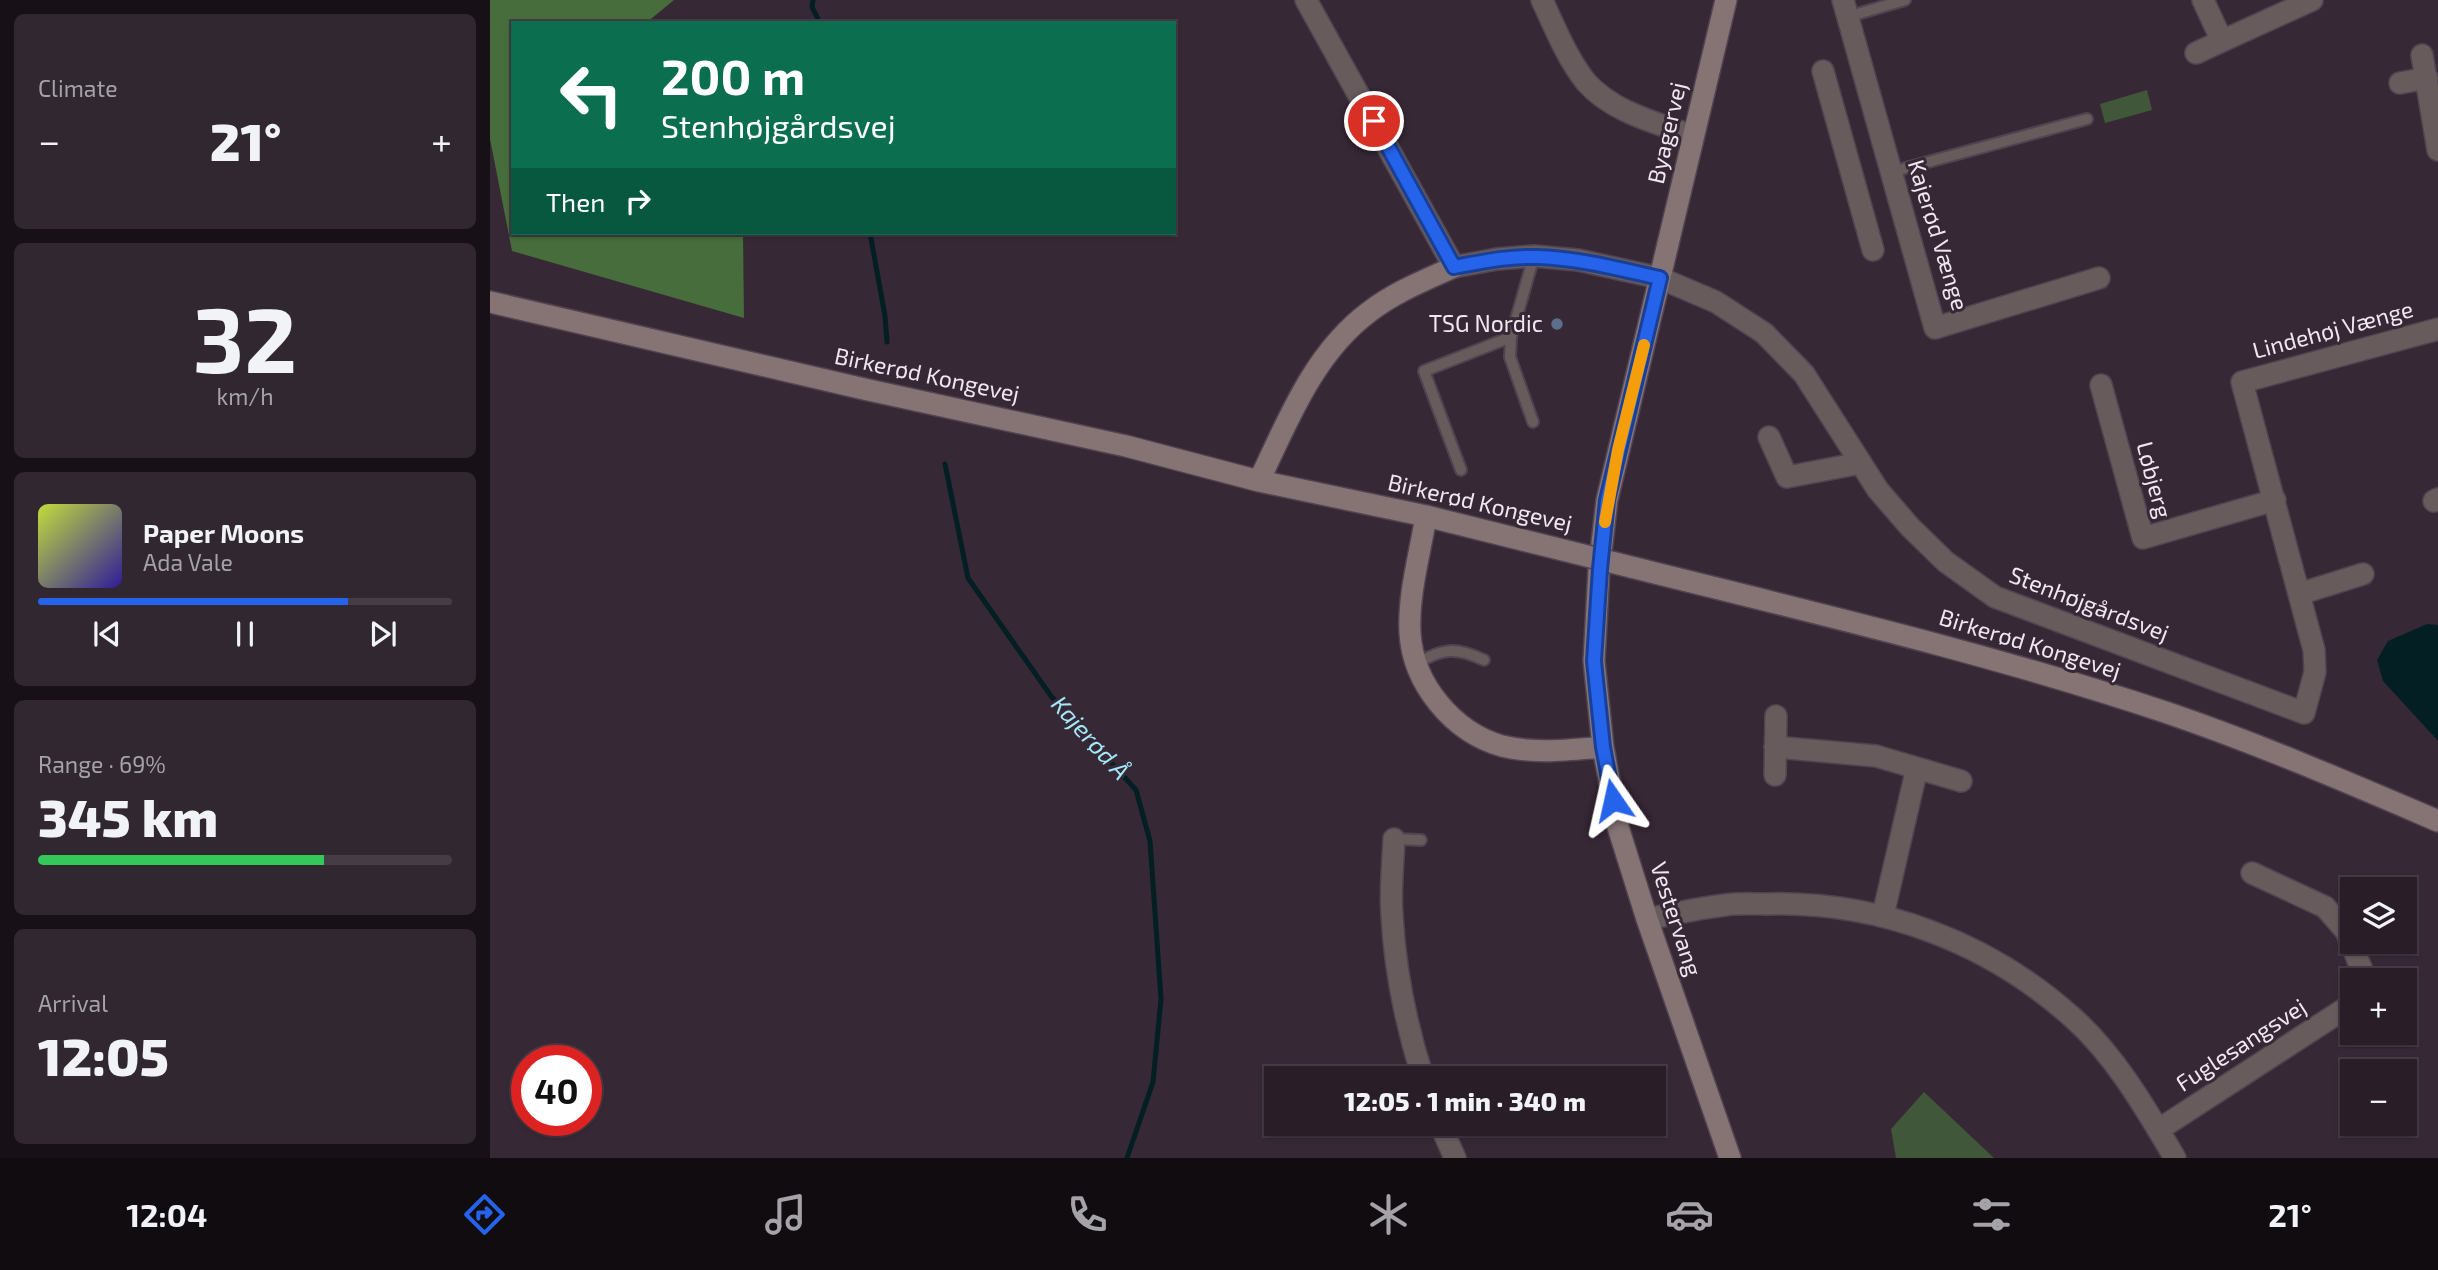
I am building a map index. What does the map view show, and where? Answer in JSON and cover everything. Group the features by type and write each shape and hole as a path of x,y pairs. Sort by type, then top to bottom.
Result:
{"main road":[{"name":"Byagervej","path":"1660,278 1726,0"},
{"path":"1259,481 1300,396 1333,347 1368,312 1407,287 1454,267"},
{"name":"Vestervang","path":"1660,278 1607,500 1594,661 1603,747 1618,827 1730,1158"},
{"name":"Birkerød Kongevej","path":"490,302 864,389 1126,446 1259,481 1426,516 1949,646 2169,713 2332,776 2438,821"},
{"path":"1426,516 1411,603 1410,634 1416,664 1429,692 1449,715 1474,734 1502,746 1532,750 1603,747"}],"street":[{"path":"1307,0 1454,267"},
{"path":"1542,0 1572,60 1587,83 1605,99 1636,115 1693,136"},
{"path":"2203,0 2222,41"},
{"path":"2196,53 2312,0"},
{"name":"Kajerød Vænge","path":"1845,8 1935,328 2099,278"},
{"path":"2423,55 2438,150"},
{"path":"1823,71 1873,250"},
{"path":"2400,83 2427,78"},
{"path":"1840,130 1876,119"},
{"name":"Stenhøjgårdsvej","path":"1454,267 1534,256 1578,260 1660,278 1716,302 1765,333 1804,374 1878,490 1945,562 1995,597 2304,713 2315,672 2314,650 2299,594"},
{"name":"Lindehøj Vænge","path":"2275,500 2242,382 2438,329"},
{"name":"Løbjerg","path":"2101,385 2143,538 2275,500"},
{"path":"1769,437 1787,477 1861,463"},
{"path":"2275,500 2299,594 2363,574"},
{"path":"1775,775 1776,716"},
{"path":"1775,747 1876,756 1961,781"},
{"path":"1883,915 1917,768"},
{"path":"1394,839 1392,913 1399,985 1420,1066"},
{"path":"2252,873 2325,907 2346,932 2361,968"},
{"path":"1647,919 1727,905 1804,903 1883,915 1959,942 2029,983 2074,1018 2118,1068 2175,1158"},
{"name":"Fuglesangsvej","path":"2158,1130 2340,1012"},
{"path":"1445,1136 1455,1158"}],"lane":[{"path":"1845,8 1905,0"},
{"path":"1891,172 2087,119"},
{"path":"1533,422 1510,357 1511,337 1534,256"},
{"path":"1461,470 1424,371 1511,337"},
{"path":"1416,664 1432,654 1449,650 1467,652 1484,660"},
{"path":"1394,839 1422,840"}],"green space":[{"path":"490,0 674,0 648,21 511,21 511,235 743,235 744,318 512,251 490,139"},
{"path":"2147,90 2152,110 2105,123 2100,104"},
{"path":"1924,1092 1994,1158 1896,1158 1891,1129"}],"shaded area":[{"path":"2427,624 2438,625 2438,741 2383,681 2377,660 2388,641"}],"waterway":[{"name":"Kajerød Å","path":"813,0 812,7 819,21"},
{"name":"Kajerød Å","path":"870,235 887,342"},
{"name":"Kajerød Å","path":"945,464 968,578 1051,696 1136,790 1150,841 1161,999 1153,1082 1127,1158"}],"slow traffic":[{"path":"1605,522 1618,450 1644,345"}],"place":[{"name":"TSG Nordic","path":"1557,324"}],"route":[{"path":"1374,121 1454,267 1534,256 1578,260 1660,278 1607,500 1600,569 1594,661 1603,747 1613,800"}]}
